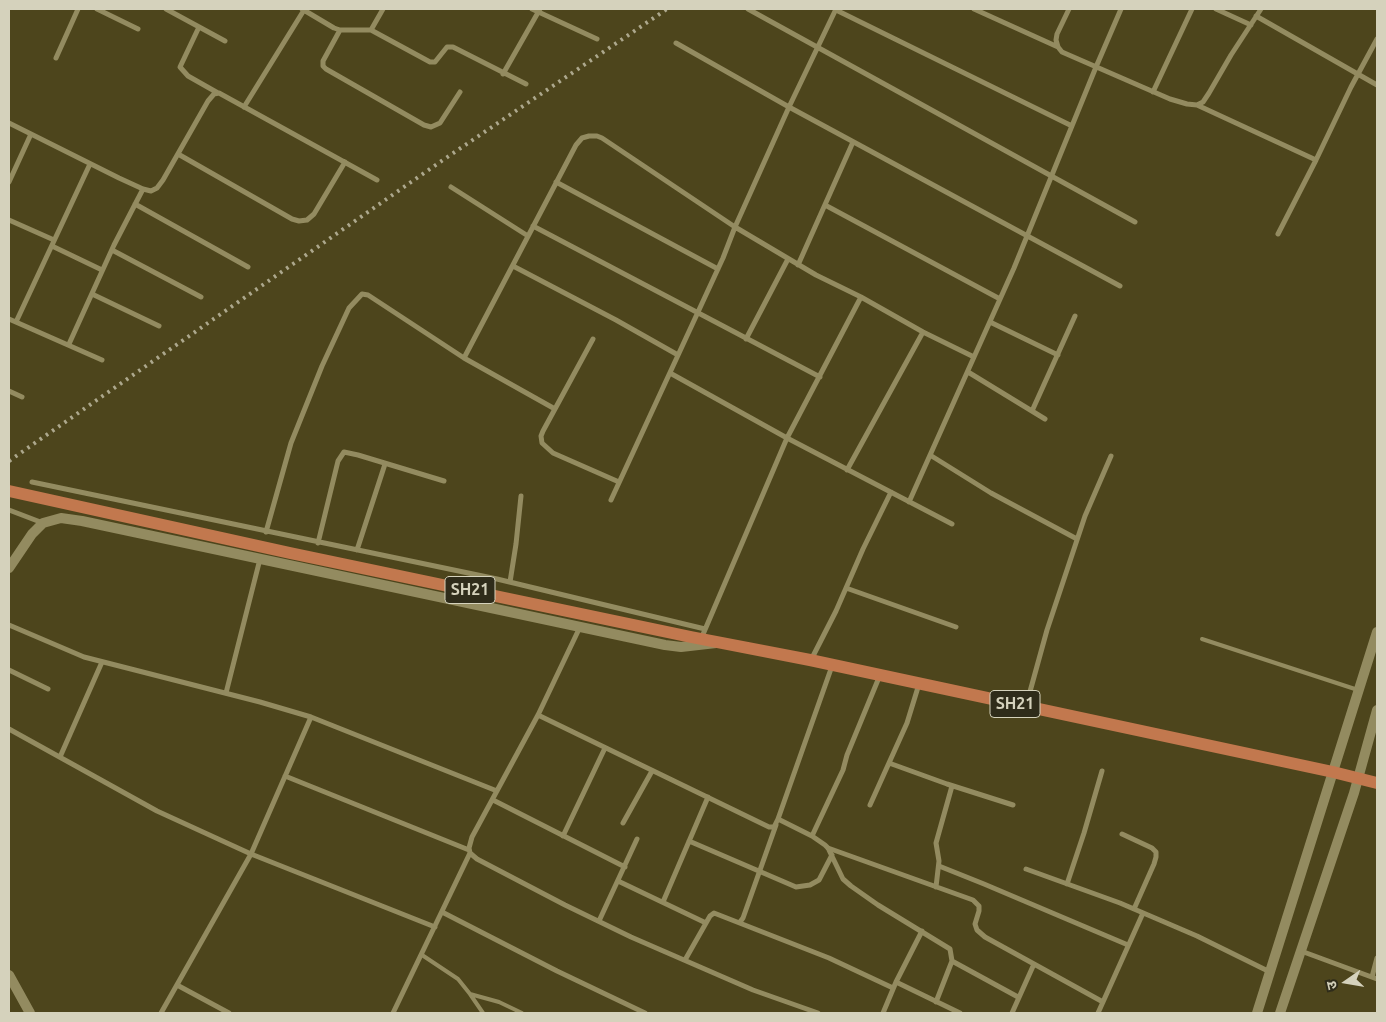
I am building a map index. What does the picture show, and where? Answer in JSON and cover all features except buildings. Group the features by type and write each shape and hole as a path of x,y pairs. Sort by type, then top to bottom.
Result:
{"main road":[{"name":"SH21","path":"9,490 266,547 699,635 721,642 1377,783"},
{"path":"9,568 32,534 43,523 61,518 681,648 721,642"},
{"path":"1257,1013 1336,773 1358,690 1377,632"},
{"path":"1282,1013 1377,710"},
{"path":"9,975 26,1011"}],"street":[{"path":"56,58 78,9"},
{"path":"97,9 138,29"},
{"path":"166,9 225,41"},
{"path":"371,30 384,9"},
{"path":"532,9 539,10 597,39"},
{"path":"748,9 1135,222"},
{"path":"610,500 698,314 789,107 836,9 1072,126"},
{"path":"974,9 1058,47"},
{"path":"988,15 991,9"},
{"path":"1069,9 1056,40 1062,52 1153,92 1187,104 1197,105 1316,160"},
{"path":"909,502 1000,299 1122,9"},
{"path":"1153,92 1192,9"},
{"path":"1216,9 1251,25"},
{"path":"1197,105 1203,102 1261,9"},
{"path":"244,106 303,10 340,30 371,30 430,62 435,62 447,47 453,47 526,84"},
{"path":"503,74 539,10"},
{"path":"1256,16 1359,73 1377,85"},
{"path":"199,27 180,66 188,76 377,180"},
{"path":"340,30 323,61 323,66 424,125 435,127 440,123 460,92"},
{"path":"1278,234 1377,39"},
{"path":"676,43 789,107 1120,286"},
{"path":"9,123 90,164 151,191 158,188 208,101 214,94 219,93"},
{"path":"9,182 31,134"},
{"path":"464,358 576,145 582,138 597,136 735,228 798,265 974,357"},
{"path":"798,265 853,142"},
{"path":"178,154 298,221 307,220 314,214 345,162"},
{"path":"16,322 90,164"},
{"path":"556,182 718,269"},
{"path":"452,187 528,236"},
{"path":"69,344 102,270 143,189"},
{"path":"135,204 248,267"},
{"path":"824,205 1000,299"},
{"path":"9,220 102,270"},
{"path":"533,226 820,377"},
{"path":"112,250 201,297"},
{"path":"746,339 788,259"},
{"path":"512,266 616,320 678,356"},
{"path":"92,294 159,326"},
{"path":"266,532 291,443 322,366 349,308 362,294 368,295 464,358 555,409"},
{"path":"32,482 510,582 699,635 787,438 861,297"},
{"path":"1032,411 1075,316"},
{"path":"9,319 102,360"},
{"path":"990,322 1058,354"},
{"path":"847,470 923,332"},
{"path":"593,339 541,436 542,443 553,453 619,482"},
{"path":"968,372 1044,419"},
{"path":"670,373 787,438 952,524"},
{"path":"9,391 22,397"},
{"path":"318,543 341,456 344,452 350,452 444,481"},
{"path":"930,455 991,492 1077,539"},
{"path":"1026,707 1047,630 1077,539 1111,456"},
{"path":"357,550 385,464"},
{"path":"810,660 836,611 863,549 891,492"},
{"path":"510,582 521,496"},
{"path":"9,510 43,523"},
{"path":"226,693 260,559"},
{"path":"846,588 956,627"},
{"path":"9,625 84,657 311,717 497,791"},
{"path":"393,1013 469,852 472,837 538,715 580,626"},
{"path":"60,757 102,662"},
{"path":"740,922 760,871 832,665"},
{"path":"9,670 48,689"},
{"path":"812,836 843,770 847,755 880,675"},
{"path":"870,806 907,723 919,684"},
{"path":"538,715 769,826 774,827 777,822"},
{"path":"161,1013 251,854 311,717"},
{"path":"9,729 157,810 251,854 435,927"},
{"path":"563,836 605,748"},
{"path":"889,763 952,786 1013,805"},
{"path":"1067,884 1102,770"},
{"path":"623,823 652,771"},
{"path":"285,776 469,852 477,860 599,921 753,990 818,1013"},
{"path":"936,886 939,866 936,843 952,786"},
{"path":"663,902 708,797"},
{"path":"493,800 625,866"},
{"path":"777,822 812,836 828,848 973,900 979,906 975,924 977,930 985,937 1103,1002"},
{"path":"1122,834 1152,848 1156,852 1156,857 1134,909"},
{"path":"599,921 637,839"},
{"path":"690,841 796,887 810,885 819,880 832,855"},
{"path":"828,848 843,879 851,886 950,949 952,961 936,1002"},
{"path":"939,866 1128,946"},
{"path":"1026,869 1134,909 1197,936 1270,972"},
{"path":"618,881 706,923"},
{"path":"442,912 557,971 645,1013"},
{"path":"686,960 710,916 714,913 829,958 960,1013"},
{"path":"1098,1013 1143,913"},
{"path":"883,1013 894,985 922,931"},
{"path":"1301,951 1374,978 1377,958"},
{"path":"952,961 1018,997"},
{"path":"1012,1013 1034,964"},
{"path":"177,985 229,1013"}],"lane":[{"path":"1202,639 1358,690"},
{"path":"422,955 458,979 483,1013"},
{"path":"470,994 499,1002 522,1013"}],"railway":[{"path":"9,461 440,162 667,9"}]}
